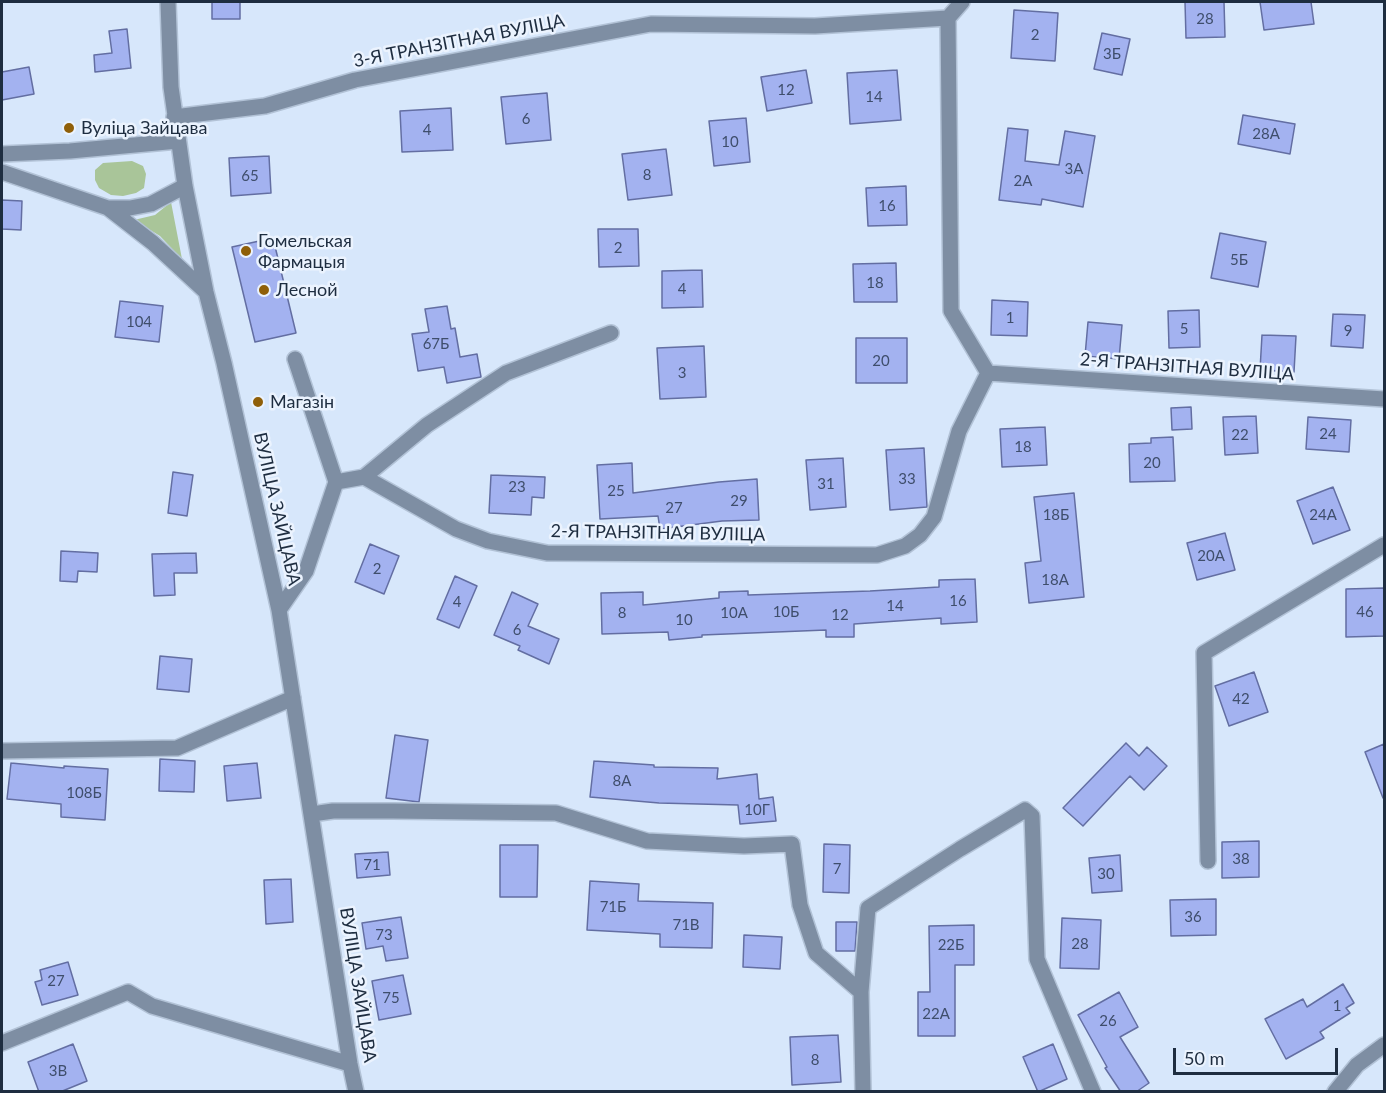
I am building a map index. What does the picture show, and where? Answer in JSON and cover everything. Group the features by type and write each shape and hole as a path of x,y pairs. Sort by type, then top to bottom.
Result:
{"street":[{"name":"ВУЛІЦА ЗАЙЦАВА","path":"168,2 171,87 177,141 206,292 279,610 356,1092"},
{"path":"962,2 948,18 951,311 988,373"},
{"name":"3-Я ТРАНЗІТНАЯ ВУЛІЦА","path":"174,117 266,106 355,80 651,24 815,26 948,18"},
{"path":"2,154 70,151 177,141"},
{"path":"2,172 108,208 130,208 151,204 185,186"},
{"path":"108,208 153,243 206,292"},
{"path":"336,482 364,477 427,425 506,373 611,333"},
{"path":"279,610 306,571 336,482 295,359"},
{"name":"2-Я ТРАНЗІТНАЯ ВУЛІЦА","path":"364,477 456,529 488,541 547,553 877,555 905,546 920,535 934,517 958,430 988,373 1384,399"},
{"path":"1208,861 1204,653 1384,545"},
{"path":"2,751 177,748 293,698"},
{"path":"863,1092 861,992 868,908 1025,810 1032,816 1037,959 1093,1092"},
{"path":"312,814 333,811 556,813 647,841 744,846 792,844 800,905 816,953 861,992"},
{"path":"2,1043 128,992 152,1006 350,1065"},
{"path":"1335,1092 1357,1065 1384,1045"}],"green space":[{"path":"132,161 143,166 146,174 144,188 136,193 123,196 111,195 99,188 95,180 95,170 103,163"},
{"path":"171,202 182,259 160,236 134,220 155,215"}],"building":[{"path":"212,2 240,2 240,19 212,19"},
{"path":"1185,2 1224,2 1225,37 1186,38"},
{"path":"1260,2 1311,2 1314,24 1264,30"},
{"path":"1014,10 1058,13 1055,61 1011,58"},
{"path":"127,29 131,68 95,72 94,55 112,53 109,31"},
{"path":"1102,33 1130,39 1122,75 1094,69"},
{"path":"29,67 34,94 2,100 2,72"},
{"path":"806,70 812,103 767,111 761,77"},
{"path":"897,70 901,120 850,124 847,73"},
{"path":"547,93 551,140 506,144 501,97"},
{"path":"451,108 453,150 402,152 400,111"},
{"path":"1243,115 1295,124 1290,154 1238,144"},
{"path":"746,118 750,162 714,166 709,121"},
{"path":"1008,128 1028,130 1025,161 1059,165 1065,131 1095,136 1083,207 1042,199 1041,205 999,200"},
{"path":"666,149 672,195 628,200 622,154"},
{"path":"269,156 271,193 231,196 229,158"},
{"path":"906,186 907,225 868,226 866,188"},
{"path":"2,200 22,201 21,230 2,229"},
{"path":"598,229 638,229 639,266 599,267"},
{"path":"1220,233 1266,242 1258,287 1211,278"},
{"name":"Лесной","path":"273,238 296,333 255,342 232,247"},
{"path":"896,263 897,302 854,302 853,264"},
{"path":"702,270 703,307 662,308 662,271"},
{"path":"992,300 1028,302 1027,336 991,335"},
{"path":"120,301 163,306 159,342 115,337"},
{"path":"447,306 451,329 455,328 460,357 477,354 481,377 447,383 444,367 418,371 412,334 429,332 425,309"},
{"path":"1199,310 1200,347 1169,348 1168,311"},
{"path":"1333,314 1365,315 1363,348 1331,346"},
{"path":"1088,322 1122,325 1119,359 1085,356"},
{"path":"1262,335 1296,336 1294,372 1260,370"},
{"path":"856,338 907,338 907,383 856,383"},
{"path":"704,346 706,397 660,399 657,348"},
{"path":"1191,407 1192,429 1172,430 1171,408"},
{"path":"1256,416 1258,453 1225,455 1223,417"},
{"path":"1308,417 1351,420 1349,452 1306,449"},
{"path":"1045,427 1047,465 1002,467 1000,429"},
{"path":"1173,437 1175,481 1130,482 1129,444 1151,443 1151,438"},
{"path":"924,448 927,507 890,510 886,450"},
{"path":"843,458 846,507 810,510 806,460"},
{"path":"632,463 633,493 757,479 759,520 722,521 660,529 658,516 600,519 597,465"},
{"path":"173,472 193,475 187,516 168,513"},
{"path":"491,475 545,477 544,498 532,497 531,515 489,513"},
{"path":"1333,487 1350,530 1313,544 1297,501"},
{"path":"1074,493 1084,597 1029,603 1025,563 1041,561 1034,497"},
{"path":"1225,533 1235,570 1197,580 1187,543"},
{"path":"370,544 399,556 384,594 355,582"},
{"path":"61,551 98,553 97,572 78,571 77,582 60,581"},
{"path":"196,553 197,573 174,573 175,595 154,596 152,554"},
{"path":"455,576 477,586 459,628 437,619"},
{"path":"975,579 977,622 941,624 941,618 854,624 854,637 826,637 826,630 702,635 702,637 669,640 668,632 602,634 601,593 643,592 643,605 719,598 719,592 748,591 748,595 870,591 939,587 939,580"},
{"path":"1384,588 1384,636 1346,637 1346,589"},
{"path":"512,592 538,604 528,626 559,639 549,664 518,650 520,646 494,635"},
{"path":"160,656 192,659 189,692 157,689"},
{"path":"1254,672 1268,712 1229,726 1215,686"},
{"path":"395,735 428,740 419,802 386,798"},
{"path":"1126,743 1139,756 1147,747 1167,766 1144,790 1130,776 1083,826 1063,808"},
{"path":"1384,744 1384,797 1383,798 1365,752"},
{"path":"160,759 195,761 194,792 159,791"},
{"path":"594,761 654,765 654,767 718,768 717,779 757,774 759,799 773,797 776,821 740,824 738,805 659,803 590,797"},
{"path":"11,763 108,769 105,820 61,817 61,804 7,799"},
{"path":"257,763 261,798 227,801 224,766"},
{"path":"1259,841 1259,877 1222,878 1222,842"},
{"path":"824,844 850,845 849,893 823,892"},
{"path":"500,845 538,845 537,897 500,897"},
{"path":"388,852 390,875 357,878 355,854"},
{"path":"1120,855 1122,891 1092,893 1089,858"},
{"path":"291,879 293,922 266,924 264,880"},
{"path":"590,881 639,884 638,901 713,903 712,948 660,947 660,934 587,930"},
{"path":"1216,899 1216,935 1171,936 1170,900"},
{"path":"401,917 408,958 386,961 383,946 366,949 362,923"},
{"path":"1062,918 1101,920 1099,969 1060,968"},
{"path":"836,922 857,922 855,951 836,951"},
{"path":"974,925 974,965 955,965 955,1036 918,1036 918,992 930,992 929,926"},
{"path":"744,935 782,937 780,969 743,967"},
{"path":"68,962 78,995 42,1005 35,982 42,980 40,970"},
{"path":"403,975 411,1014 379,1020 372,981"},
{"path":"1343,984 1354,1003 1346,1008 1350,1013 1320,1032 1324,1038 1286,1059 1265,1019 1303,999 1307,1007"},
{"path":"1119,992 1138,1027 1120,1037 1149,1083 1136,1092 1121,1092 1105,1068 1107,1067 1078,1015"},
{"path":"838,1035 841,1082 792,1085 790,1037"},
{"path":"73,1044 87,1081 60,1092 39,1092 28,1062"},
{"path":"1053,1044 1067,1079 1038,1092 1023,1057"}],"place":[{"name":"Вуліца Зайцава","path":"69,128"},
{"name":"Гомельская Фармацыя","path":"246,251"},
{"name":"Лесной","path":"264,290"},
{"name":"Магазін","path":"258,402"}]}
